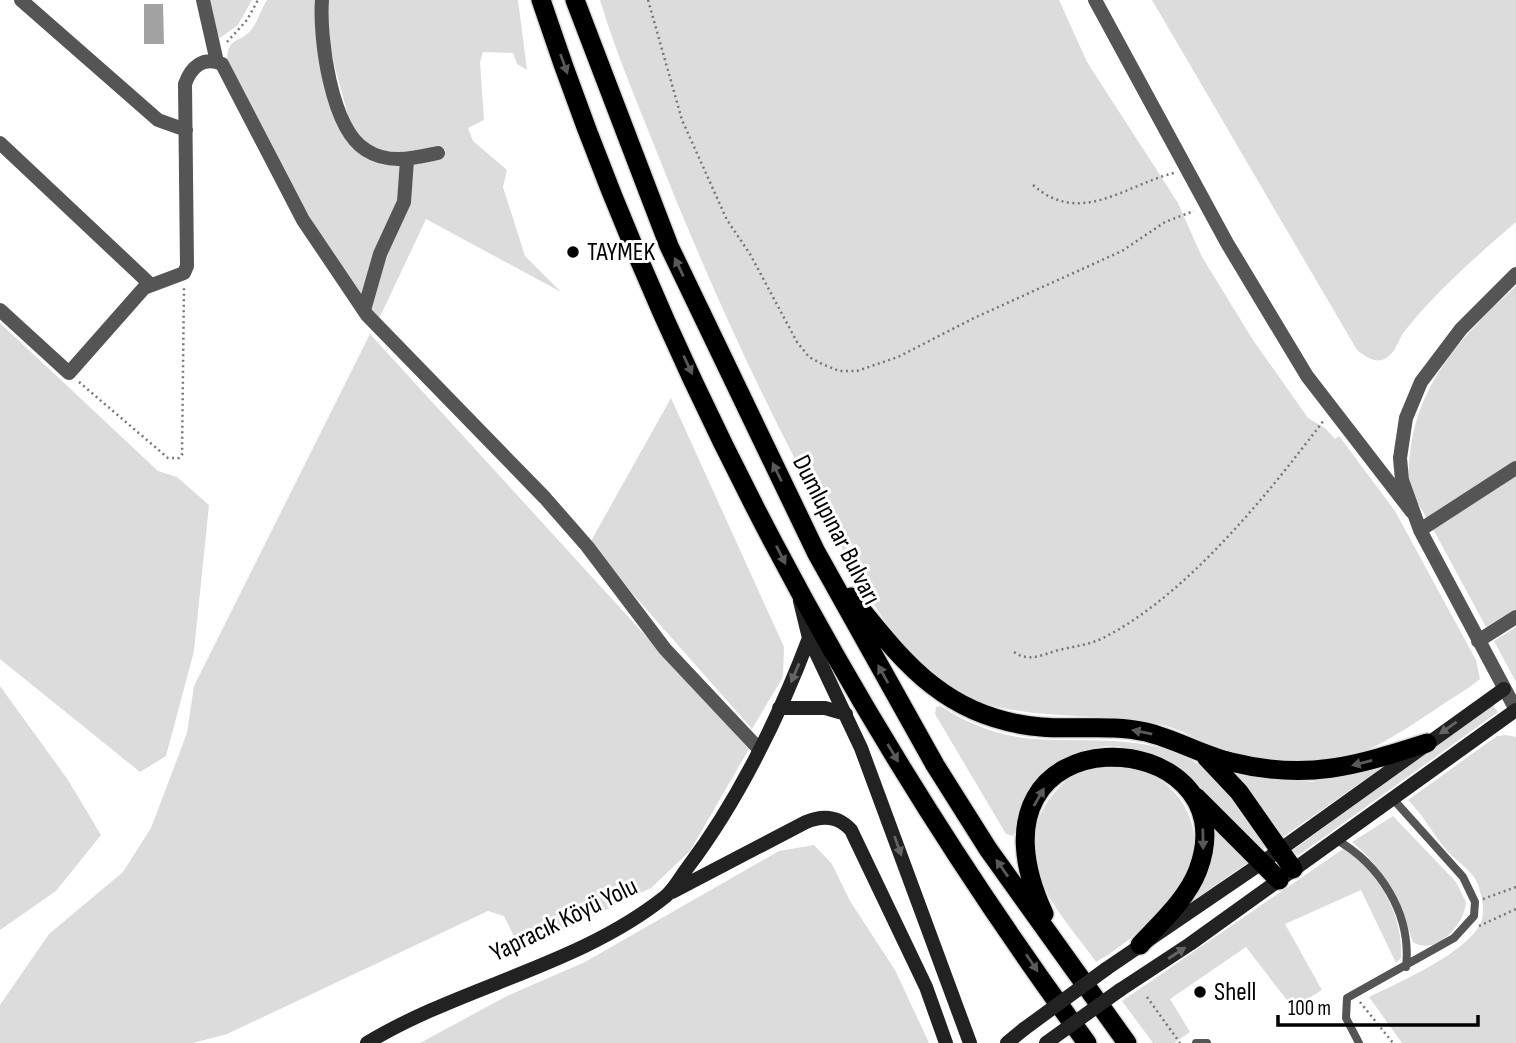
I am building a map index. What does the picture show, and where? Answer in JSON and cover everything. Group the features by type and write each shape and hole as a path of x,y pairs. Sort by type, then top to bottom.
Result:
{"highway":[{"path":"541,0 596,152 647,276 728,450 794,580 855,690 921,798 1087,1043"},
{"name":"Dumlupınar Bulvarı","path":"575,0 669,246 816,552 935,765 988,849 1126,1043"},
{"path":"816,552 922,680 960,703 1018,724 1116,727 1146,732 1229,762 1270,770 1313,773 1359,764 1427,743"},
{"path":"1197,750 1216,764 1280,850 1286,874"},
{"path":"1062,954 1035,893 1026,861 1026,828 1043,788 1055,776 1078,762 1102,755 1120,755 1164,770 1263,862 1286,874"},
{"path":"1140,945 1190,886 1203,855 1202,820 1187,790"}],"main road":[{"path":"794,580 809,638 866,761 970,1043"},
{"name":"Yapracık Köyü Yolu","path":"367,1043 427,1010 554,958 603,934 668,894 712,835 779,708 809,638"},
{"path":"1007,1043 1140,945 1263,862 1504,689"},
{"path":"779,708 825,708 846,714"},
{"path":"1046,1043 1516,710"},
{"path":"668,894 806,822 817,818 839,820 851,831 926,987 946,1043"}],"street":[{"path":"21,0 158,120 186,130"},
{"path":"203,0 215,56 229,76 303,220 364,310 545,498 587,546 665,649 758,748"},
{"path":"322,0 323,45 338,107 356,142 366,151 394,160 439,153"},
{"path":"1095,0 1208,207 1307,376 1412,512"},
{"path":"0,310 69,373 136,296 151,285 184,273 187,266 185,84 189,72 215,56"},
{"path":"0,143 151,285"},
{"path":"364,310 380,254 404,202 407,160"},
{"path":"1516,274 1432,364 1412,400 1406,418 1400,458 1402,480 1420,530 1516,710"},
{"path":"1420,530 1516,468"},
{"path":"1478,641 1516,617"}],"lane":[{"path":"1359,1043 1345,1006 1353,993 1406,967 1454,938 1466,928 1474,916 1475,902 1463,877 1393,799"},
{"path":"1335,839 1363,856 1387,888 1407,937 1406,967"},
{"path":"1196,1043 1207,1043"}],"path":[{"path":"215,56 247,20 258,0"},
{"path":"648,0 682,120 727,220 750,254 797,342 809,357 839,371 876,366 898,358 974,318 1122,251 1165,222 1208,207"},
{"path":"1033,185 1046,196 1084,204 1188,170"},
{"path":"69,373 168,458 179,458 182,455 184,273"},
{"path":"1014,652 1022,657 1032,658 1078,648 1105,638 1141,615 1197,569 1297,456 1332,409"},
{"path":"1475,902 1516,887"},
{"path":"1479,926 1516,909"},
{"path":"1353,993 1393,1043"},
{"path":"1147,997 1180,1043"}],"shaded area":[{"path":"209,0 252,0 238,25 220,38 215,31"},
{"path":"267,0 317,0 316,28 354,145 375,161 398,166 422,162 446,151 441,147 396,155 368,145 350,123 325,30 327,0 518,0 527,70 517,64 513,53 483,52 480,62 484,120 468,128 473,141 507,170 503,187 525,256 561,292 426,219 378,321 335,259 296,194 227,60 229,47 252,28"},
{"path":"600,0 1059,0 1087,62 1178,203 1202,257 1253,340 1308,418 1325,428 1335,439 1339,436 1395,511 1476,660 1480,679 1415,723 1375,746 1354,755 1311,765 1261,760 1215,747 1172,728 1138,721 1018,711 989,705 962,695 937,679 903,646 876,608 781,432 736,338 673,194 625,73"},
{"path":"1152,0 1516,0 1516,222 1472,260 1429,303 1386,358 1373,360 1357,350"},
{"path":"144,4 163,4 164,44 144,44"},
{"path":"1516,286 1516,462 1427,519 1411,490 1409,474 1411,446 1424,399 1449,357 1464,338"},
{"path":"0,323 158,471 177,477 209,505 194,651 166,756 140,772 0,659"},
{"path":"370,334 749,749 690,851 651,888 521,951 504,916 488,911 227,1034 193,1043 0,1043 0,1005 49,934 123,872 151,828 187,733 194,686"},
{"path":"671,398 784,647 783,677 752,729 632,593 591,541"},
{"path":"1516,476 1516,609 1486,627 1433,529"},
{"path":"1516,627 1516,682 1494,641"},
{"path":"0,686 68,780 101,835 56,891 0,930"},
{"path":"1492,704 1498,712 1299,855 1293,854 1293,850"},
{"path":"940,706 973,724 1010,736 1143,744 1185,757 1203,768 1221,785 1267,847 1261,850 1201,790 1155,757 1129,748 1102,746 1074,754 1043,773 1026,795 1013,836 1006,834 935,714 936,707"},
{"path":"1497,736 1516,737 1516,1043 1402,1043 1369,997 1415,975 1450,954 1476,931 1483,910 1480,891 1474,877 1439,841 1408,800"},
{"path":"1107,765 1144,772 1168,786 1186,809 1192,823 1194,853 1182,881 1186,884 1144,927 1096,962 1046,892 1036,866 1034,839 1041,814 1055,791 1076,774"},
{"path":"1377,766 1379,770 1283,837 1235,774 1312,782"},
{"path":"1393,816 1456,882 1466,902 1461,920 1455,928 1440,942 1431,945 1413,942 1390,887 1373,863 1352,842"},
{"path":"1212,823 1249,862 1177,912 1197,891 1208,873 1212,852"},
{"path":"814,845 832,864 850,901 895,970 929,1043 420,1043 507,996 585,962 779,851"},
{"path":"1343,849 1367,869 1386,896 1398,926 1401,958 1396,963 1361,890 1285,924 1322,990 1293,1008 1246,947 1170,999 1190,1032 1174,1043 1153,1043 1122,1001"}],"place":[{"name":"TAYMEK","path":"573,252"},
{"name":"Shell","path":"1200,992"}]}
